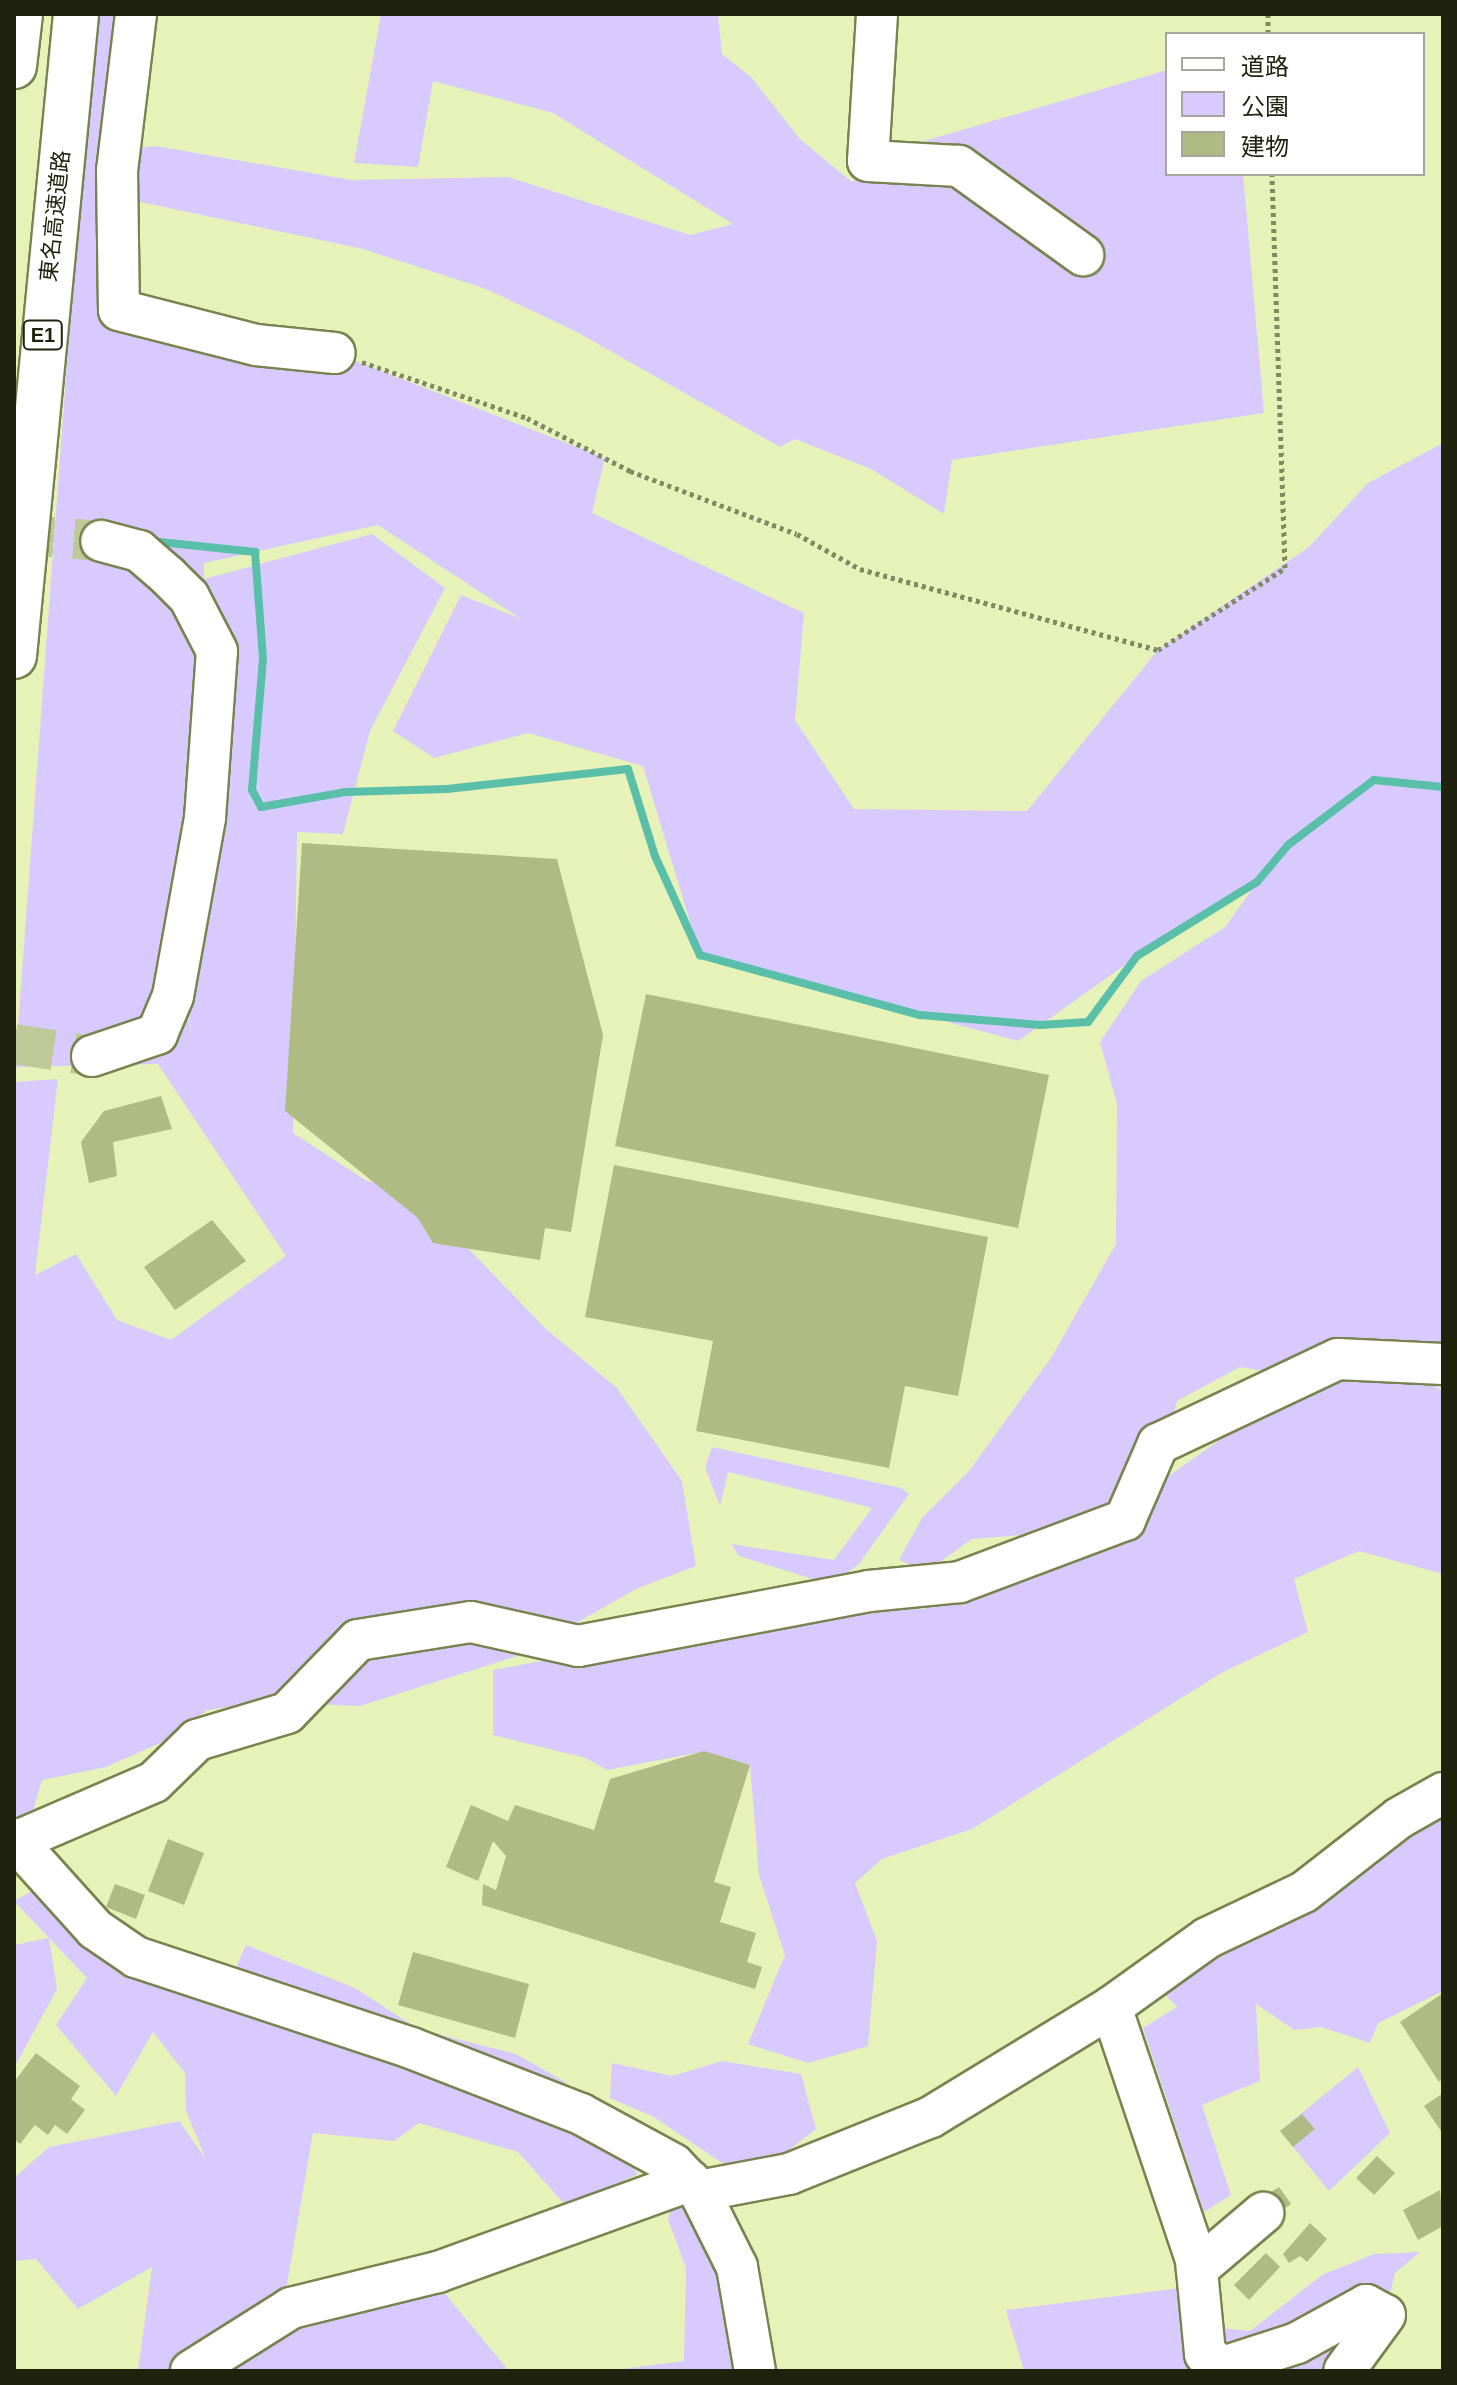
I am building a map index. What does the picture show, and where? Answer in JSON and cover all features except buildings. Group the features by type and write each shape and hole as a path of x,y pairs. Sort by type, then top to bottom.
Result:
{"highway":[{"path":"14,66 20,14"},
{"name":"東名高速道路","path":"14,656 76,14"}],"street":[{"path":"136,14 117,170 119,310 256,345 335,353"},
{"path":"877,14 868,161 959,166 1083,255"},
{"path":"92,1056 157,1034 173,996 205,818 217,651 189,597 168,576 139,551 101,541"},
{"path":"755,2371 737,2267 694,2186 652,2151 581,2114 411,2048 136,1957 95,1929 16,1840 154,1782 197,1740 287,1713 358,1640 471,1622 578,1646 869,1591 960,1582 1125,1520 1158,1444 1338,1359 1443,1364"},
{"path":"191,2371 291,2308 438,2272 694,2186 789,2174 931,2117 1111,2007 1207,1938 1304,1892 1399,1818 1443,1793"},
{"path":"1111,2007 1197,2269 1205,2354 1223,2367 1297,2343 1366,2305 1385,2315 1344,2371"},
{"path":"1197,2269 1263,2213"}],"path":[{"path":"335,353 527,418 630,471 797,534 860,569 1158,650 1285,568 1272,176"}],"green space":[{"path":"100,14 133,14 104,315 335,353 605,458 592,513 804,613 795,720 854,809 1027,811 1158,650 1309,547 1368,483 1443,443 1443,1387 1433,1387 1443,1390 1443,1574 1359,1551 1294,1579 1308,1632 1223,1672 972,1829 882,1859 855,1883 877,1941 868,2046 808,2063 748,2044 785,1955 759,1875 750,1765 696,1753 607,1770 586,1758 493,1735 493,1670 808,1610 925,1609 1020,1535 972,1539 926,1572 899,1560 922,1518 969,1471 1051,1358 1116,1244 1117,1104 1100,1042 1141,981 1225,927 1256,884 1194,916 1018,1041 700,955 643,766 528,733 434,758 393,731 461,595 521,619 378,525 204,563 204,579 372,534 445,588 370,731 343,834 297,832 293,1133 367,1181 408,1186 546,1329 617,1388 682,1481 696,1566 636,1589 520,1655 360,1706 265,1702 207,1710 169,1739 106,1767 42,1780 14,1874 14,1082 58,1079 35,1275 76,1254 117,1320 171,1340 286,1256 158,1064 15,1067 77,228","holes":["204,581 227,636 181,958 192,1036 172,937 188,836","1240,1367 1309,1377 1156,1485 1177,1401"]},
{"path":"381,14 718,14 722,54 751,77 800,139 852,182 890,151 1165,71 1165,176 1243,176 1264,413 952,460 944,514 871,469 795,439 780,447 575,331 486,289 363,249 131,200 119,150 156,146 351,180 508,177 690,235 733,224 553,113 433,81 418,167 354,163"},
{"path":"712,1447 901,1488 909,1494 859,1564 839,1579 816,1580 739,1556 731,1544 834,1560 872,1508 728,1472 720,1506 705,1467"},
{"path":"1443,1799 1443,1991 1378,2023 1370,2043 1321,2027 1294,2030 1256,2004 1260,2081 1202,2105 1231,2195 1204,2212 1143,2028 1177,2007 1154,1983"},
{"path":"32,1891 95,1929 234,1972 246,1945 355,1988 418,2029 516,2054 565,2082 638,2174 566,2206 518,2152 419,2123 394,2141 313,2133 282,2313 437,2284 509,2371 138,2371 152,2267 78,2309 36,2259 14,2261 14,2178 49,2147 179,2121 206,2159 186,2111 185,2073 153,2032 116,2096 56,2025 87,1978 14,1901"},
{"path":"49,1938 57,1989 14,2068 14,1945"},
{"path":"722,2061 801,2074 816,2129 768,2166 722,2163 654,2117 610,2098 612,2063 672,2076"},
{"path":"1358,2067 1390,2133 1329,2191 1280,2131"},
{"path":"672,2202 709,2223 740,2371 606,2371 684,2361 686,2268 668,2219"},
{"path":"1420,2252 1395,2273 1387,2305 1337,2371 1193,2371 1212,2327 1250,2331 1322,2275 1374,2254"},
{"path":"1196,2286 1191,2371 1024,2371 1006,2310"}],"waterway":[{"path":"150,541 255,552 263,659 252,790 261,807 345,792 447,789 628,769 655,856 700,955 920,1015 1041,1025 1088,1022 1137,956 1257,882 1288,845 1374,780 1443,787"}],"tunnel":[{"path":"14,534 101,541"},
{"path":"14,1044 92,1056"}]}
